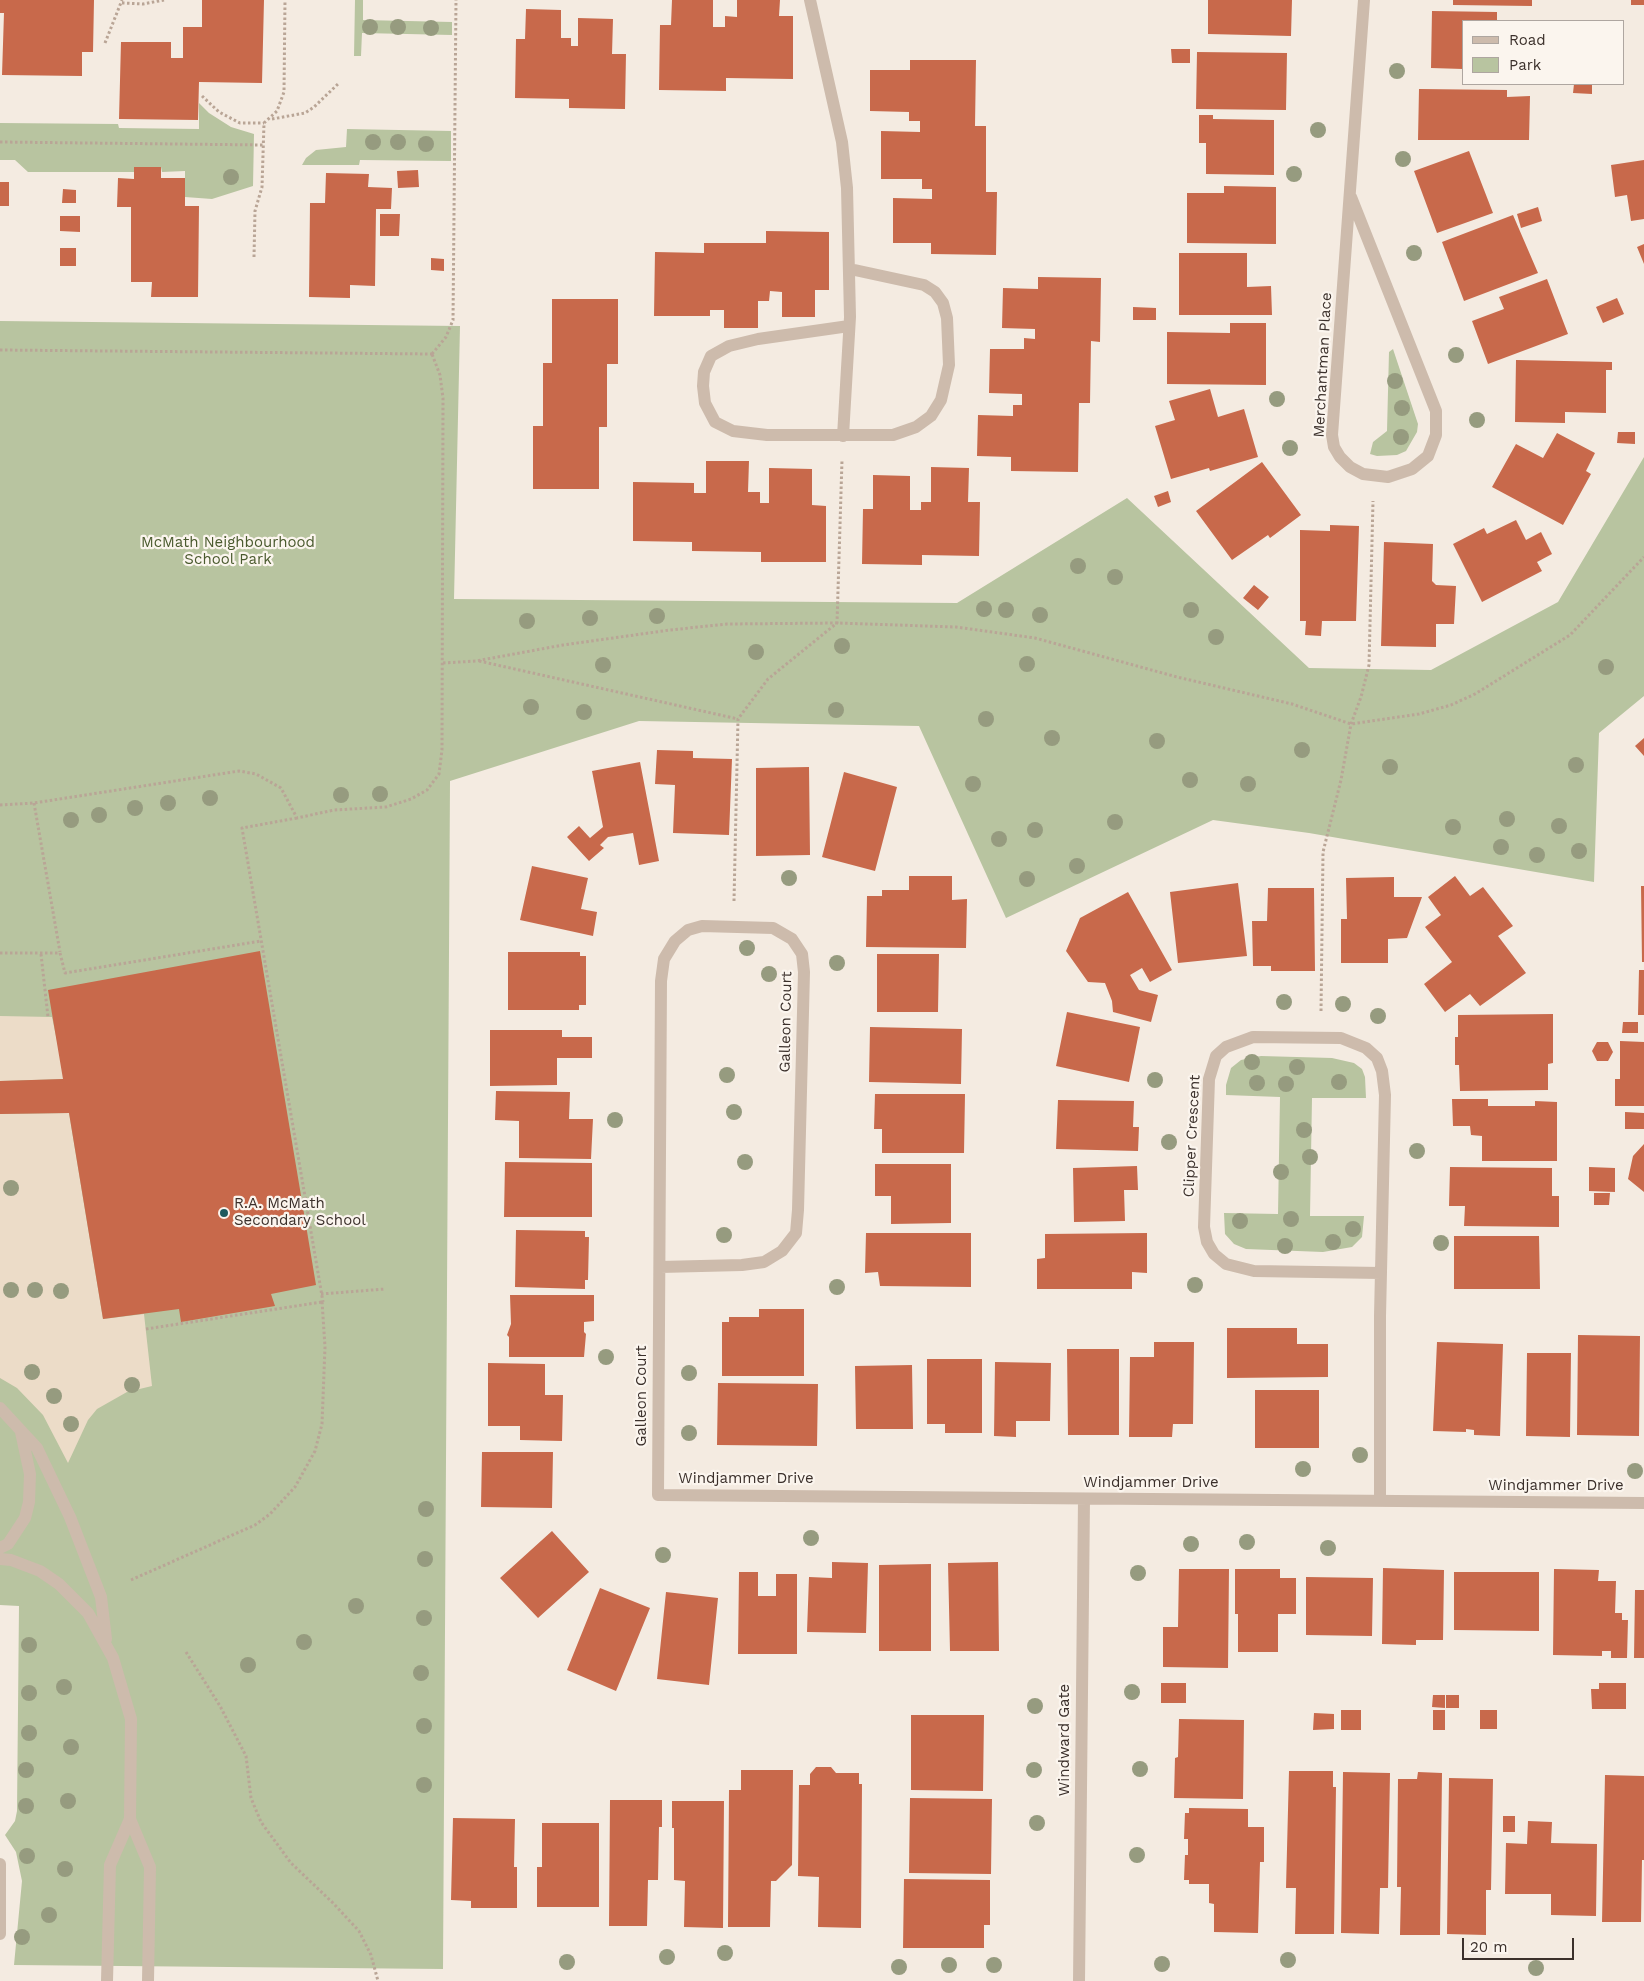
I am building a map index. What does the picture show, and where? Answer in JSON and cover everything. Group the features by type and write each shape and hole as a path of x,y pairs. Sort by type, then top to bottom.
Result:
{"street":[{"path":"810,0 842,142 847,188 850,269 843,436"},
{"name":"Merchantman Place","path":"1351,197 1433,400 1437,417 1433,445 1421,464 1402,474 1374,476 1363,474 1350,467 1340,458 1334,447 1332,435 1364,0"},
{"path":"849,326 790,333 729,346 711,356 704,372 703,386 705,402 715,422 734,431 767,435 893,435 916,427 931,416 941,400 949,365 947,318 943,302 935,292 916,283 850,269"},
{"name":"Galleon Court","path":"658,1495 661,981 664,959 675,941 688,930 702,926 773,928 792,939 802,954 804,972 796,1233 782,1251 764,1262 742,1265 660,1267"},
{"name":"Clipper Crescent","path":"1380,1500 1384,1095 1382,1071 1377,1058 1366,1048 1341,1038 1253,1037 1226,1047 1216,1056 1209,1079 1204,1215 1207,1242 1214,1254 1226,1264 1240,1269 1277,1272 1381,1273"},
{"path":"0,1408 36,1448 70,1517 102,1597 106,1644"},
{"path":"0,1548 8,1544 25,1518 29,1502 30,1474 20,1429"},
{"name":"Windjammer Drive","path":"658,1495 1644,1503"},
{"name":"Windward Gate","path":"1079,1981 1084,1499"},
{"path":"0,1559 11,1560 40,1571 59,1584 88,1613 113,1658 131,1719 130,1819 110,1866 107,1981"},
{"path":"130,1819 150,1868 148,1981"},
{"path":"0,1864 0,1934"}],"path":[{"path":"105,43 122,2 143,4 164,0"},
{"path":"271,119 277,111 284,92 285,0"},
{"path":"432,354 446,337 453,320 456,0"},
{"path":"202,96 219,112 240,123 264,123 271,119 305,113 340,82"},
{"path":"254,257 255,211 262,187 264,123"},
{"path":"0,142 264,145"},
{"path":"0,350 432,354"},
{"path":"130,1580 255,1525 270,1514 295,1487 315,1451 322,1424 325,1347 321,1294 242,828 334,810 386,807 405,802 427,790 438,774 441,764 443,398 440,375 432,354"},
{"path":"734,927 738,719 768,679 837,623 843,436"},
{"path":"1320,1038 1322,852 1341,780 1351,724 1361,697 1369,665 1374,476"},
{"path":"442,663 476,661 563,645 727,624 837,623 956,627 1035,638 1176,677 1292,704 1351,724 1419,714 1451,705 1475,694 1570,635 1644,557"},
{"path":"476,661 738,719"},
{"path":"0,805 34,803 239,771 256,774 282,788 297,818"},
{"path":"34,803 65,973 262,941"},
{"path":"0,953 60,953"},
{"path":"41,954 48,1017"},
{"path":"321,1294 385,1290"},
{"path":"146,1329 322,1302"},
{"path":"186,1652 220,1706 246,1756 251,1798 261,1822 291,1863 359,1931 370,1955 378,1981"}],"green space":[{"path":"355,0 363,0 363,20 452,22 452,35 362,33 361,56 354,56"},
{"path":"199,103 209,113 231,127 254,134 253,186 212,199 185,197 185,171 162,172 161,167 135,167 135,172 28,172 15,160 0,160 0,123 118,124 119,128 199,129"},
{"path":"347,129 451,131 451,161 360,160 359,165 302,165 306,158 316,150 346,147"},
{"name":"McMath Neighbourhood School Park","path":"0,321 460,326 454,599 957,603 1127,498 1309,668 1431,670 1558,602 1644,457 1644,696 1599,733 1594,882 1309,833 1213,820 1006,918 919,726 639,721 450,781 443,1969 14,1965 22,1881 16,1852 5,1835 15,1821 17,1811 19,1606 0,1605"},
{"path":"1393,349 1418,424 1417,432 1406,451 1397,455 1377,456 1370,454 1373,442 1387,431 1389,352"},
{"path":"1261,1056 1332,1058 1354,1063 1362,1069 1365,1077 1366,1098 1312,1098 1310,1216 1364,1216 1362,1237 1352,1247 1323,1252 1246,1249 1234,1244 1225,1234 1224,1213 1278,1214 1280,1097 1226,1095 1226,1085 1231,1068 1241,1060"}],"shaded area":[{"path":"0,1016 52,1017 65,1079 0,1081"},
{"path":"69,1113 103,1319 144,1314 152,1386 127,1392 97,1409 88,1420 68,1463 43,1415 17,1388 0,1378 0,1114"}],"building":[{"path":"0,0 94,0 93,52 82,52 82,76 2,75 4,13 0,13"},
{"path":"202,0 264,0 262,83 199,82 198,120 119,119 121,42 171,42 171,58 183,58 183,27 202,27"},
{"path":"672,0 713,0 713,27 725,27 725,16 737,17 737,0 780,0 779,16 793,16 793,79 726,78 726,91 659,90 660,25 671,25"},
{"path":"1208,0 1292,0 1291,36 1208,34"},
{"path":"1453,0 1532,0 1532,6 1453,5"},
{"path":"1631,0 1644,0 1644,5 1631,5"},
{"path":"526,9 561,10 561,38 571,38 571,46 578,46 578,18 613,19 612,54 626,54 625,109 569,108 569,99 515,98 516,39 525,39"},
{"path":"1432,11 1497,12 1497,20 1462,20 1462,69 1431,68"},
{"path":"1171,49 1190,49 1190,63 1172,63"},
{"path":"1197,52 1287,53 1286,110 1196,109"},
{"path":"910,60 976,60 975,126 986,126 986,192 997,192 996,255 931,254 931,243 893,243 893,198 932,199 932,189 922,189 922,179 881,179 881,131 920,132 920,121 909,121 909,112 870,111 870,70 910,70"},
{"path":"1574,85 1592,85 1592,94 1573,93"},
{"path":"1419,89 1507,90 1507,97 1530,96 1529,140 1418,140"},
{"path":"1199,115 1213,115 1213,119 1274,120 1274,175 1206,174 1206,143 1199,143"},
{"path":"1469,151 1493,213 1437,233 1414,171"},
{"path":"1644,160 1644,219 1631,221 1627,195 1615,197 1611,165"},
{"path":"134,167 161,167 161,178 185,178 185,206 199,206 198,297 151,297 152,282 131,282 131,207 117,207 118,178 134,179"},
{"path":"418,170 419,187 398,188 397,171"},
{"path":"326,173 369,174 368,187 392,188 391,209 376,209 375,286 350,285 350,298 309,297 310,203 325,203"},
{"path":"0,182 9,182 9,206 0,206"},
{"path":"1224,186 1276,187 1276,244 1187,243 1187,193 1224,193"},
{"path":"63,189 76,190 76,203 62,203"},
{"path":"1538,207 1542,221 1521,228 1517,214"},
{"path":"380,214 400,214 399,236 380,236"},
{"path":"1513,215 1538,273 1464,301 1442,242"},
{"path":"60,216 80,216 80,232 60,231"},
{"path":"766,231 829,232 829,290 815,290 815,317 782,317 782,292 770,291 769,301 758,301 758,328 724,328 724,310 710,310 710,316 654,316 655,252 704,253 704,243 766,243"},
{"path":"1644,244 1644,264 1637,247"},
{"path":"60,248 76,248 76,266 60,266"},
{"path":"1179,253 1247,253 1247,287 1271,286 1272,315 1179,315"},
{"path":"431,258 444,259 444,271 431,270"},
{"path":"1038,277 1101,278 1100,342 1091,341 1090,403 1079,403 1078,472 1011,471 1011,457 977,456 978,415 1013,416 1013,405 1022,405 1022,394 989,393 990,349 1024,349 1024,338 1035,339 1035,329 1002,328 1003,288 1038,289"},
{"path":"1547,279 1568,334 1488,364 1472,321 1504,309 1499,297"},
{"path":"1617,298 1624,314 1603,323 1596,307"},
{"path":"552,299 618,299 618,364 607,364 607,427 599,427 599,489 533,489 533,426 543,426 543,363 552,363"},
{"path":"1133,307 1156,308 1156,320 1133,320"},
{"path":"1230,323 1266,323 1266,385 1167,384 1167,332 1230,333"},
{"path":"1516,360 1612,362 1612,370 1606,370 1606,413 1565,412 1565,423 1515,422"},
{"path":"1210,389 1218,417 1244,409 1258,457 1210,471 1209,468 1171,479 1155,426 1175,420 1169,401"},
{"path":"1618,432 1635,432 1635,444 1617,443"},
{"path":"1557,433 1595,453 1586,471 1591,474 1563,525 1492,487 1516,444 1543,458"},
{"path":"706,461 749,461 748,492 760,492 760,503 769,503 769,468 812,469 812,505 826,506 826,562 761,562 761,552 692,551 692,542 633,541 633,482 694,483 694,493 706,493"},
{"path":"1262,462 1301,515 1270,538 1268,535 1232,560 1196,511"},
{"path":"931,467 969,468 968,502 980,502 979,556 922,555 922,565 862,564 863,509 873,509 873,475 910,476 910,510 921,510 921,502 931,502"},
{"path":"1168,491 1171,502 1158,507 1154,496"},
{"path":"1516,520 1526,540 1541,532 1552,554 1537,562 1542,571 1482,602 1453,544 1484,528 1487,534"},
{"path":"1330,525 1359,526 1356,621 1322,621 1321,636 1305,635 1306,621 1300,621 1300,530 1330,531"},
{"path":"1384,542 1433,544 1432,581 1436,585 1456,586 1454,624 1436,624 1436,647 1381,646"},
{"path":"1254,585 1269,597 1258,610 1243,598"},
{"path":"1644,738 1644,756 1635,746"},
{"path":"657,750 693,751 693,758 732,759 729,835 673,833 675,785 655,784"},
{"path":"640,762 659,861 639,865 633,833 608,837 600,845 604,848 589,861 567,837 579,826 590,838 603,827 592,771"},
{"path":"809,767 810,855 756,856 756,768"},
{"path":"844,772 897,787 875,871 822,857"},
{"path":"532,866 588,878 581,909 597,912 593,936 520,920"},
{"path":"909,876 952,876 952,900 967,899 966,948 866,947 867,896 882,896 882,890 909,890"},
{"path":"1455,876 1470,896 1483,887 1513,926 1498,936 1526,973 1480,1006 1470,994 1445,1012 1424,984 1452,962 1425,927 1441,915 1428,897"},
{"path":"1394,877 1394,897 1422,897 1407,938 1388,939 1388,963 1341,963 1341,919 1347,919 1346,878"},
{"path":"1238,883 1247,956 1178,963 1170,892"},
{"path":"1641,886 1644,886 1644,962 1642,962"},
{"path":"1268,888 1314,888 1315,971 1271,971 1271,966 1253,966 1252,921 1267,921"},
{"path":"1128,892 1172,970 1150,982 1142,968 1130,975 1139,990 1158,995 1151,1022 1113,1012 1112,1001 1105,983 1088,982 1066,951 1080,918"},
{"path":"260,951 316,1285 271,1294 275,1306 181,1322 179,1309 103,1319 69,1113 0,1114 0,1081 63,1079 48,990"},
{"path":"508,952 580,952 580,956 586,956 586,1005 579,1005 579,1010 508,1010"},
{"path":"877,954 939,954 938,1012 877,1012"},
{"path":"1639,970 1644,970 1644,1015 1638,1015"},
{"path":"1067,1012 1140,1027 1129,1082 1056,1066"},
{"path":"1553,1014 1553,1063 1548,1064 1548,1090 1460,1091 1459,1065 1455,1065 1455,1037 1458,1037 1458,1015"},
{"path":"1623,1022 1638,1022 1638,1033 1622,1033"},
{"path":"870,1027 962,1029 961,1084 869,1082"},
{"path":"490,1030 562,1030 562,1037 592,1037 592,1058 557,1058 557,1085 490,1086"},
{"path":"1620,1041 1644,1042 1644,1106 1615,1106 1615,1079 1620,1079"},
{"path":"1597,1042 1608,1042 1613,1052 1608,1061 1597,1061 1592,1051"},
{"path":"496,1091 570,1092 569,1119 593,1119 591,1159 519,1158 519,1121 495,1120"},
{"path":"875,1094 965,1094 964,1153 882,1153 882,1129 874,1129"},
{"path":"1452,1099 1488,1099 1488,1106 1535,1106 1535,1101 1557,1102 1557,1161 1482,1161 1482,1136 1471,1135 1470,1126 1453,1126"},
{"path":"1058,1100 1134,1101 1133,1127 1139,1127 1138,1151 1056,1149"},
{"path":"1625,1112 1644,1113 1644,1129 1625,1129"},
{"path":"1644,1144 1644,1192 1628,1179 1633,1156"},
{"path":"505,1162 592,1163 592,1217 504,1217"},
{"path":"875,1164 951,1164 951,1223 891,1224 891,1196 875,1196"},
{"path":"1137,1166 1138,1190 1124,1190 1125,1221 1074,1222 1073,1168"},
{"path":"1450,1167 1552,1168 1552,1196 1559,1196 1559,1227 1464,1226 1465,1206 1449,1206"},
{"path":"1589,1167 1615,1168 1615,1192 1589,1191"},
{"path":"1594,1193 1610,1193 1609,1205 1594,1205"},
{"path":"516,1230 585,1231 585,1237 589,1237 588,1280 585,1280 585,1289 515,1287"},
{"path":"866,1233 971,1233 971,1287 880,1286 878,1272 865,1273"},
{"path":"1147,1233 1147,1273 1132,1272 1132,1289 1037,1289 1037,1259 1045,1258 1045,1234"},
{"path":"1454,1236 1539,1236 1540,1289 1454,1289"},
{"path":"510,1295 594,1295 594,1321 584,1322 584,1332 586,1334 584,1357 509,1357 509,1337 507,1335 511,1324"},
{"path":"759,1309 804,1309 804,1376 722,1376 722,1322 729,1322 729,1317 759,1317"},
{"path":"1227,1328 1297,1328 1297,1344 1328,1344 1328,1377 1227,1378"},
{"path":"1578,1335 1640,1336 1639,1436 1577,1435"},
{"path":"1154,1342 1194,1342 1193,1424 1173,1424 1172,1437 1129,1437 1130,1357 1154,1357"},
{"path":"1437,1342 1503,1344 1500,1436 1474,1435 1474,1430 1466,1429 1466,1432 1433,1431"},
{"path":"1067,1349 1119,1349 1119,1435 1068,1435"},
{"path":"1527,1353 1571,1353 1570,1437 1526,1436"},
{"path":"927,1359 982,1359 982,1433 945,1433 945,1424 927,1424"},
{"path":"995,1362 1051,1363 1050,1421 1016,1421 1016,1437 994,1436"},
{"path":"488,1363 545,1364 545,1395 563,1395 562,1441 520,1440 520,1426 488,1426"},
{"path":"912,1365 913,1429 856,1429 855,1366"},
{"path":"718,1383 818,1384 817,1446 717,1445"},
{"path":"1255,1390 1319,1390 1319,1448 1255,1448"},
{"path":"482,1452 553,1452 552,1508 481,1507"},
{"path":"552,1531 589,1572 538,1618 500,1578"},
{"path":"832,1562 868,1563 866,1633 807,1632 809,1577 832,1578"},
{"path":"998,1562 999,1651 950,1651 948,1563"},
{"path":"931,1564 931,1651 879,1651 879,1565"},
{"path":"1383,1568 1444,1570 1443,1640 1416,1640 1416,1645 1382,1644"},
{"path":"1179,1569 1229,1569 1228,1668 1163,1667 1163,1627 1178,1627"},
{"path":"1235,1569 1280,1569 1280,1578 1296,1578 1296,1614 1278,1614 1278,1652 1238,1652 1238,1614 1235,1614"},
{"path":"1554,1569 1599,1570 1598,1581 1616,1581 1615,1613 1622,1613 1622,1620 1628,1620 1627,1658 1611,1658 1611,1651 1602,1651 1602,1656 1553,1655"},
{"path":"739,1572 758,1572 758,1596 776,1596 776,1574 797,1574 797,1654 738,1654"},
{"path":"1454,1572 1539,1572 1539,1631 1454,1630"},
{"path":"1306,1577 1373,1578 1372,1636 1306,1635"},
{"path":"600,1588 650,1608 616,1691 567,1670"},
{"path":"1635,1590 1644,1590 1644,1658 1634,1658"},
{"path":"666,1592 718,1598 709,1685 657,1679"},
{"path":"1161,1683 1186,1683 1186,1703 1161,1703"},
{"path":"1599,1683 1626,1683 1626,1709 1592,1709 1591,1689 1599,1689"},
{"path":"1433,1695 1445,1695 1445,1708 1432,1707"},
{"path":"1446,1695 1459,1695 1459,1708 1446,1708"},
{"path":"1341,1710 1361,1710 1361,1730 1341,1730"},
{"path":"1433,1710 1445,1710 1445,1730 1433,1730"},
{"path":"1480,1710 1497,1710 1497,1729 1480,1729"},
{"path":"1314,1713 1334,1714 1334,1729 1313,1730"},
{"path":"911,1715 984,1715 983,1791 911,1790"},
{"path":"1179,1719 1244,1720 1243,1799 1174,1798 1175,1758 1178,1757"},
{"path":"816,1767 831,1767 836,1773 859,1773 859,1784 862,1784 861,1928 818,1927 819,1877 798,1876 799,1785 810,1785 810,1774"},
{"path":"741,1770 793,1770 792,1865 776,1881 771,1881 770,1927 728,1927 729,1790 741,1790"},
{"path":"1289,1771 1333,1771 1333,1787 1336,1787 1334,1934 1295,1934 1296,1888 1286,1888"},
{"path":"1343,1772 1390,1773 1388,1888 1380,1888 1379,1934 1341,1933"},
{"path":"1418,1772 1442,1773 1440,1935 1400,1935 1401,1887 1397,1887 1398,1779 1417,1779"},
{"path":"1605,1775 1644,1776 1644,1860 1642,1860 1641,1922 1602,1922"},
{"path":"1449,1778 1493,1779 1491,1890 1486,1890 1486,1935 1447,1934"},
{"path":"910,1798 992,1799 991,1874 909,1873"},
{"path":"610,1800 662,1800 662,1827 659,1827 658,1880 648,1880 647,1926 609,1926"},
{"path":"672,1801 724,1801 723,1928 684,1927 685,1881 674,1880"},
{"path":"1189,1808 1248,1809 1248,1827 1264,1827 1264,1862 1260,1862 1258,1933 1214,1932 1214,1904 1209,1903 1209,1884 1189,1884 1189,1880 1184,1880 1185,1855 1188,1855 1188,1839 1184,1839 1185,1813 1189,1813"},
{"path":"1503,1816 1515,1816 1515,1832 1503,1832"},
{"path":"453,1818 515,1819 514,1867 517,1867 517,1908 471,1908 471,1901 451,1900"},
{"path":"1528,1821 1552,1822 1551,1843 1597,1844 1596,1916 1551,1915 1551,1894 1505,1894 1506,1843 1527,1844"},
{"path":"542,1823 599,1823 599,1907 537,1907 537,1867 542,1867"},
{"path":"904,1879 990,1880 990,1925 984,1925 984,1948 903,1948"}],"place":[{"name":"R.A. McMath Secondary School","path":"224,1213"}]}
